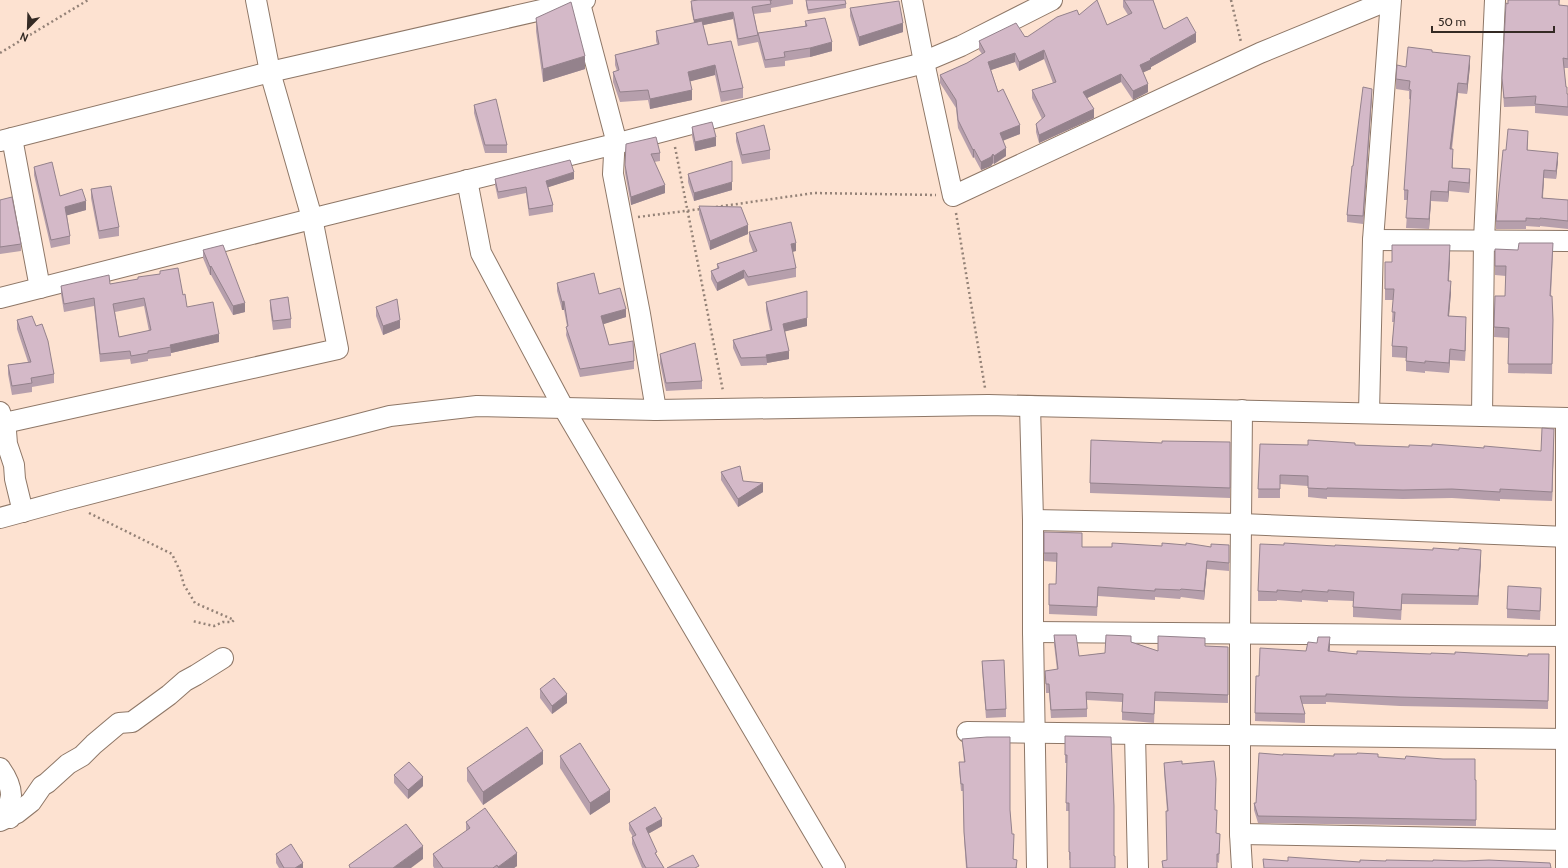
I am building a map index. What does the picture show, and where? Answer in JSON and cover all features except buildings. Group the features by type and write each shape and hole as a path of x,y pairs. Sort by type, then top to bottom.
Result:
{"street":[{"path":"23,512 14,465 7,444 6,431 1,420 338,349 312,218 270,72 256,0"},
{"path":"40,288 6,140 270,72 581,0 615,136 613,174 640,314 656,410"},
{"path":"912,0 953,196 1246,59 1390,0 1373,240 1369,413"},
{"path":"0,298 312,218 615,144 924,62 961,46 1052,0"},
{"path":"1482,416 1484,240 1495,0"},
{"path":"467,180 481,253 563,407 835,868"},
{"path":"1373,240 1568,241"},
{"path":"0,518 390,416 477,406 656,410 988,405 1567,418 1566,868"},
{"path":"1030,406 1034,520 1033,632 1037,868"},
{"path":"1242,410 1240,634 1240,834 1242,868"},
{"path":"1034,520 1241,524 1567,537"},
{"path":"1033,632 1567,636"},
{"path":"5,819 31,802 42,786 47,784 68,764 82,756 120,723 132,722 169,695 185,681 223,658"},
{"path":"967,732 1567,739"},
{"path":"1135,734 1138,868"},
{"path":"0,768 10,788 10,800 5,819"},
{"path":"1240,834 1567,840"}],"path":[{"path":"0,53 88,0"},
{"path":"1231,0 1246,59"},
{"path":"672,129 726,409"},
{"path":"710,208 814,193 953,196 988,405"},
{"path":"622,220 702,209"},
{"path":"66,500 139,539 172,554 180,571 184,585 195,603 234,619 232,622 223,622 214,626 192,621"}]}
